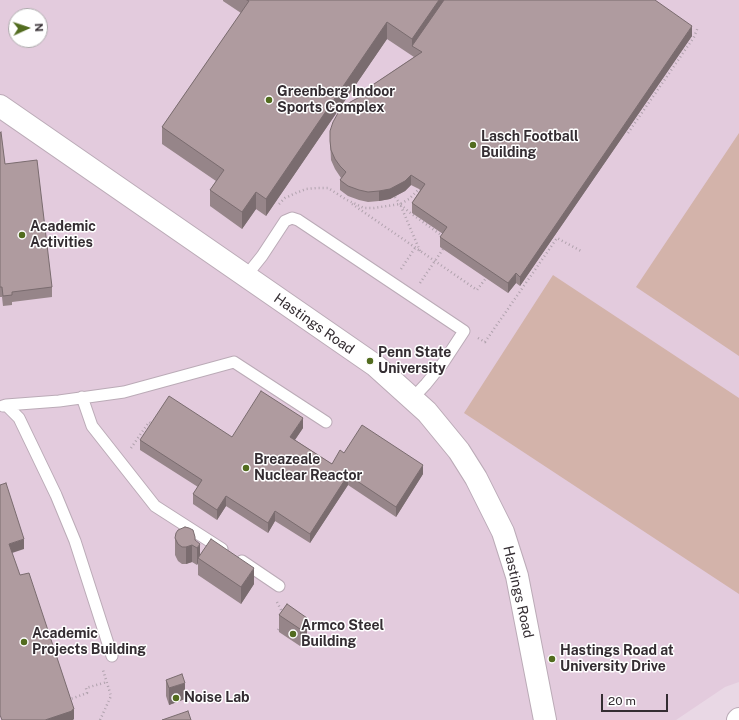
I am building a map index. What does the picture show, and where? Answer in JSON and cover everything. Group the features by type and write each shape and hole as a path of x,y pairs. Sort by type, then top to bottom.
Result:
{"street":[{"name":"Hastings Road","path":"0,106 376,366 427,412 459,451 476,478 503,532 517,576 546,720"}],"lane":[{"path":"246,276 262,256 285,221 292,218 298,220 464,331 443,363 412,399"},
{"path":"3,406 59,401 124,392 234,362 326,422"},
{"path":"82,398 92,426 155,506 279,586"},
{"path":"3,406 19,418 56,495 74,541 112,656"}],"path":[{"path":"628,133 694,37 698,27"},
{"path":"372,208 400,204 409,199 419,189"},
{"path":"396,197 420,251"},
{"path":"347,200 477,290 486,278"},
{"path":"400,204 421,221 445,237 446,236"},
{"path":"464,331 485,342 556,237 581,251"},
{"path":"391,282 415,248"},
{"path":"411,296 443,249"},
{"path":"122,463 149,422 156,426"},
{"path":"278,630 281,624"},
{"path":"100,720 111,696 100,663 112,656"},
{"path":"68,700 87,694 86,688 106,682"}],"shaded area":[{"name":"Penn State University","path":"0,0 739,0 739,682 725,687 676,720 0,720"},
{"path":"739,133 739,356 636,287"},
{"path":"553,275 739,398 739,594 464,413"}],"building":[{"name":"Greenberg Indoor Sports Complex","path":"247,0 439,0 412,39 387,22 266,199 256,192 242,212 210,190 224,170 162,127 249,1"},
{"name":"Lasch Football Building","path":"444,0 655,0 692,26 520,277 516,273 508,283 440,237 447,227 412,203 425,184 411,175 405,181 390,189 368,192 359,190 348,186 340,180 346,172 335,159 331,150 330,131 338,113 345,105 362,96 369,95 365,90 422,52 412,46"},
{"name":"Academic Activities","path":"1,132 5,164 37,160 52,287 12,292 12,295 3,296 2,287 0,287"},
{"name":"Breazeale Nuclear Reactor","path":"261,391 303,418 290,437 332,464 340,450 344,453 362,425 423,465 396,507 348,475 310,534 275,511 268,523 226,496 217,510 193,494 202,480 140,440 169,396 232,437"},
{"name":"Academic Projects Building","path":"6,483 24,539 9,544 20,575 29,573 74,709 45,720 2,720 0,715 0,485"},
{"path":"185,527 193,530 195,540 200,544 197,548 192,545 182,547 178,544 175,538 176,533 178,530"},
{"path":"211,539 254,568 241,587 198,558"},
{"path":"287,604 307,618 300,629 279,615"},
{"path":"182,674 185,683 169,688 166,680"},
{"path":"188,711 191,720 162,720"}],"place":[{"name":"Greenberg Indoor Sports Complex","path":"269,100"},
{"name":"Lasch Football Building","path":"473,145"},
{"name":"Academic Activities","path":"22,235"},
{"name":"Penn State University","path":"370,361"},
{"name":"Breazeale Nuclear Reactor","path":"246,468"},
{"name":"Armco Steel Building","path":"293,634"},
{"name":"Academic Projects Building","path":"24,642"},
{"name":"Hastings Road at University Drive","path":"552,659"},
{"name":"Noise Lab","path":"176,698"}]}
